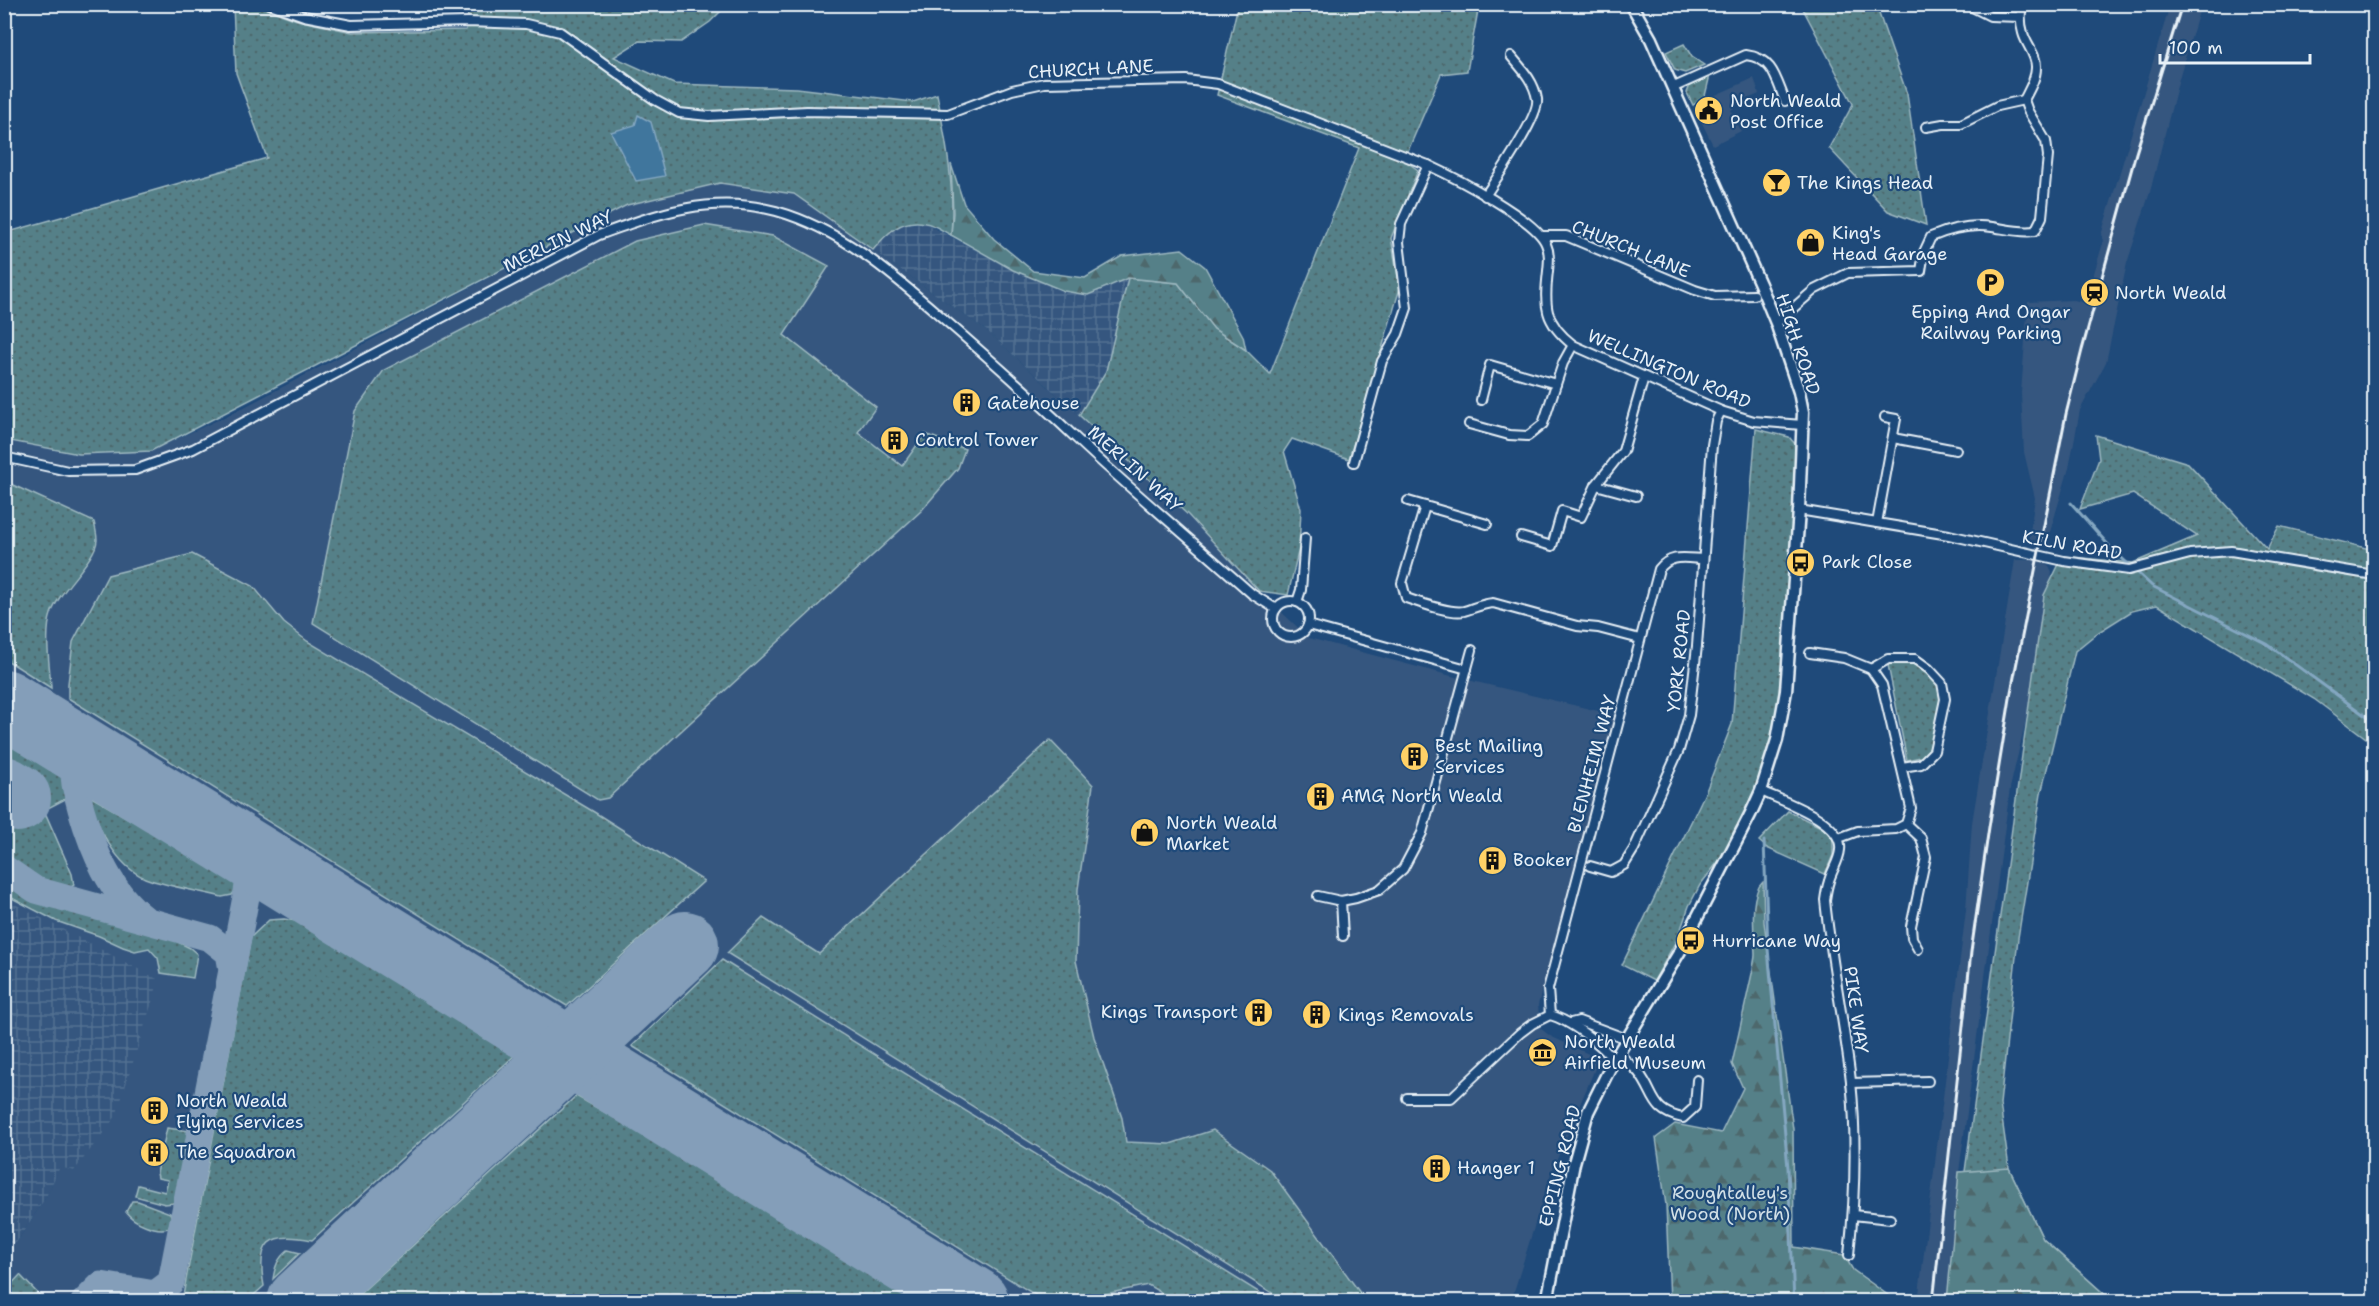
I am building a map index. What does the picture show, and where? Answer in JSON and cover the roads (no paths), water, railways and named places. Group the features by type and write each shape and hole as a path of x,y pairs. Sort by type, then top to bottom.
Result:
{"main road":[{"name":"HIGH ROAD","path":"1631,4 1651,39 1743,242 1776,323 1799,392 1803,412 1799,510 1786,691 1777,740 1761,791"},
{"name":"EPPING ROAD","path":"1546,1302 1583,1129 1599,1087 1690,932 1761,791"}],"street":[{"name":"CHURCH LANE","path":"270,4 304,16 351,25 468,22 526,24 560,32 655,100 679,113 709,116 807,111 948,114 1012,90 1044,83 1186,80 1218,84 1428,165 1460,180 1530,224 1542,236 1566,236 1695,290 1715,296 1754,296"},
{"path":"1966,4 1990,15 2020,17"},
{"path":"1776,323 1814,290 1848,273 1921,271 1924,252 1931,237 1948,230 1989,226 2025,232 2035,231 2042,217 2048,156 2046,141 2028,111 2024,99 2031,86 2036,68 2033,55 2023,34 2020,17 2022,4"},
{"path":"1672,88 1746,55 1760,56 1770,67 1785,100"},
{"path":"1485,196 1532,121 1538,102 1533,83 1511,56"},
{"path":"1926,127 1961,124 1997,106 2024,99"},
{"path":"1354,462 1382,361 1398,334 1407,308 1399,242 1401,224 1428,165"},
{"name":"MERLIN WAY","path":"4,457 68,471 135,470 193,449 599,235 656,214 718,203 775,211 821,228 868,256 1057,419 1252,594 1276,609"},
{"name":"WELLINGTON ROAD","path":"1542,236 1549,257 1545,299 1557,333 1573,345 1721,411 1754,421 1802,425"},
{"path":"1469,424 1509,435 1528,436 1543,424 1563,363 1573,345"},
{"path":"1480,400 1490,365 1556,384"},
{"path":"1521,537 1552,546 1562,511 1581,517 1596,485 1623,451 1644,377"},
{"name":"YORK ROAD","path":"1590,866 1611,872 1624,865 1634,849 1679,750 1689,715 1693,688 1712,445 1716,421 1721,411"},
{"path":"1877,523 1896,419 1885,417"},
{"path":"1893,438 1956,450"},
{"path":"1596,485 1636,496"},
{"path":"1408,501 1487,524"},
{"path":"1425,506 1402,583 1406,598 1433,607 1462,611 1492,603 1577,626 1598,628 1640,639"},
{"name":"KILN ROAD","path":"1799,510 1969,539 2064,561 2129,570 2190,554 2231,551 2374,575"},
{"path":"1297,602 1301,590 1305,538"},
{"name":"BLENHEIM WAY","path":"1551,1015 1548,989 1659,569 1665,561 1676,558 1703,559"},
{"path":"1297,602 1306,609 1308,625 1297,636 1281,634 1274,625 1276,609 1283,603 1297,602"},
{"path":"1308,625 1467,669"},
{"path":"1318,896 1341,901 1379,890 1403,869 1422,833 1472,650"},
{"path":"1761,791 1820,819 1833,829 1839,838 1858,831 1896,830 1906,824 1911,808 1882,686 1871,669 1844,658 1810,653"},
{"path":"1871,669 1888,659 1915,659 1929,669 1942,683 1945,699 1934,751 1921,764 1902,767"},
{"path":"1906,824 1921,838 1926,857 1911,926 1912,938 1918,949"},
{"name":"PIKE WAY","path":"1839,838 1841,848 1825,900 1851,1083 1854,1146 1853,1215 1848,1255"},
{"path":"1341,901 1343,936"},
{"path":"1407,1098 1451,1098 1532,1024 1551,1015 1571,1023 1580,1033 1595,1042 1610,1056 1616,1057 1639,1073 1654,1101 1666,1115 1683,1118 1695,1107 1697,1080"},
{"path":"1571,1023 1579,1021 1627,1039"},
{"path":"1851,1083 1928,1081"},
{"path":"1853,1215 1890,1219"}],"waterway":[{"path":"2071,503 2112,549 2152,586 2267,644 2374,722"},
{"path":"1764,841 1768,949 1788,1168 1794,1302"}],"railway":[{"path":"1933,1302 1971,952 2011,692 2066,414 2136,153 2182,4"}],"place":[{"name":"North Weald Post Office","path":"1709,111"},
{"name":"The Kings Head","path":"1776,183"},
{"name":"King's Head Garage","path":"1811,243"},
{"name":"Epping And Ongar Railway Parking","path":"1991,283"},
{"name":"North Weald","path":"2094,293"},
{"name":"Gatehouse","path":"966,403"},
{"name":"Control Tower","path":"894,440"},
{"name":"Park Close","path":"1801,562"},
{"name":"Best Mailing Services","path":"1414,756"},
{"name":"AMG North Weald","path":"1320,796"},
{"name":"North Weald Market","path":"1145,833"},
{"name":"Booker","path":"1492,860"},
{"name":"Hurricane Way","path":"1691,941"},
{"name":"Kings Transport","path":"1259,1012"},
{"name":"Kings Removals","path":"1317,1015"},
{"name":"North Weald Airfield Museum","path":"1543,1052"},
{"name":"North Weald Flying Services","path":"155,1111"},
{"name":"The Squadron","path":"155,1152"},
{"name":"Hanger 1","path":"1436,1168"}],"park label":[{"name":"Roughtalley's Wood (North)","path":"1730,1203"}]}
